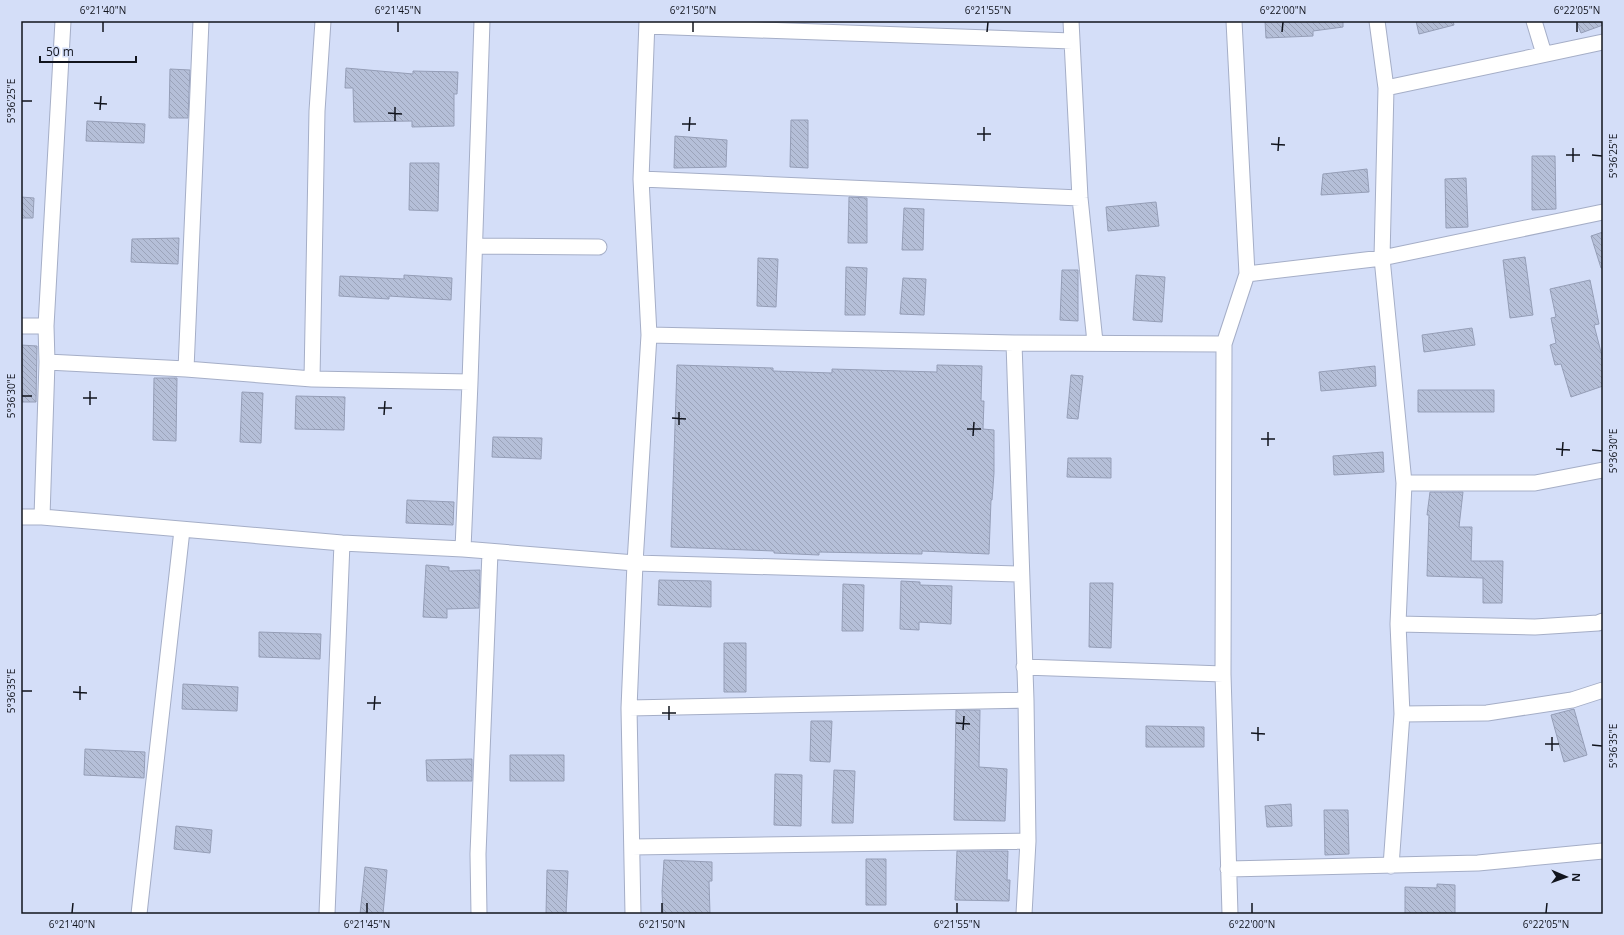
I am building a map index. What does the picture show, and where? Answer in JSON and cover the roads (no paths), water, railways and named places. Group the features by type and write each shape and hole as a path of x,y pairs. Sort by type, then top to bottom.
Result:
{"street":[{"path":"42,517 47,362 46,326 63,21"},
{"path":"186,368 201,21"},
{"path":"312,379 317,111 323,21"},
{"path":"463,549 482,21"},
{"path":"1071,21 1080,198 1095,342"},
{"path":"1230,914 1223,674 1224,344 1247,274 1234,21"},
{"path":"1377,21 1386,88 1382,258 1404,483 1398,624 1402,714 1391,866"},
{"path":"1534,21 1544,54"},
{"path":"633,914 629,708 635,563 649,335 641,180 647,24 1072,41"},
{"path":"1386,88 1603,42"},
{"path":"641,180 1080,198"},
{"path":"1247,274 1382,258 1603,212"},
{"path":"475,246 599,247"},
{"path":"21,326 46,326"},
{"path":"649,335 1014,343 1095,342 1224,344"},
{"path":"1014,343 1026,700 1028,841 1024,914"},
{"path":"47,362 186,368 312,379 470,382"},
{"path":"1404,483 1534,482 1603,470"},
{"path":"21,517 42,517 342,543 463,549 635,563 1021,574"},
{"path":"139,914 182,530"},
{"path":"327,914 342,543"},
{"path":"479,914 478,854 490,552"},
{"path":"1398,624 1535,627 1598,623 1603,621"},
{"path":"1024,667 1223,674"},
{"path":"1402,714 1487,713 1572,700 1603,690"},
{"path":"629,708 1026,700"},
{"path":"632,847 1028,841"},
{"path":"1228,869 1478,863 1603,851"}]}
